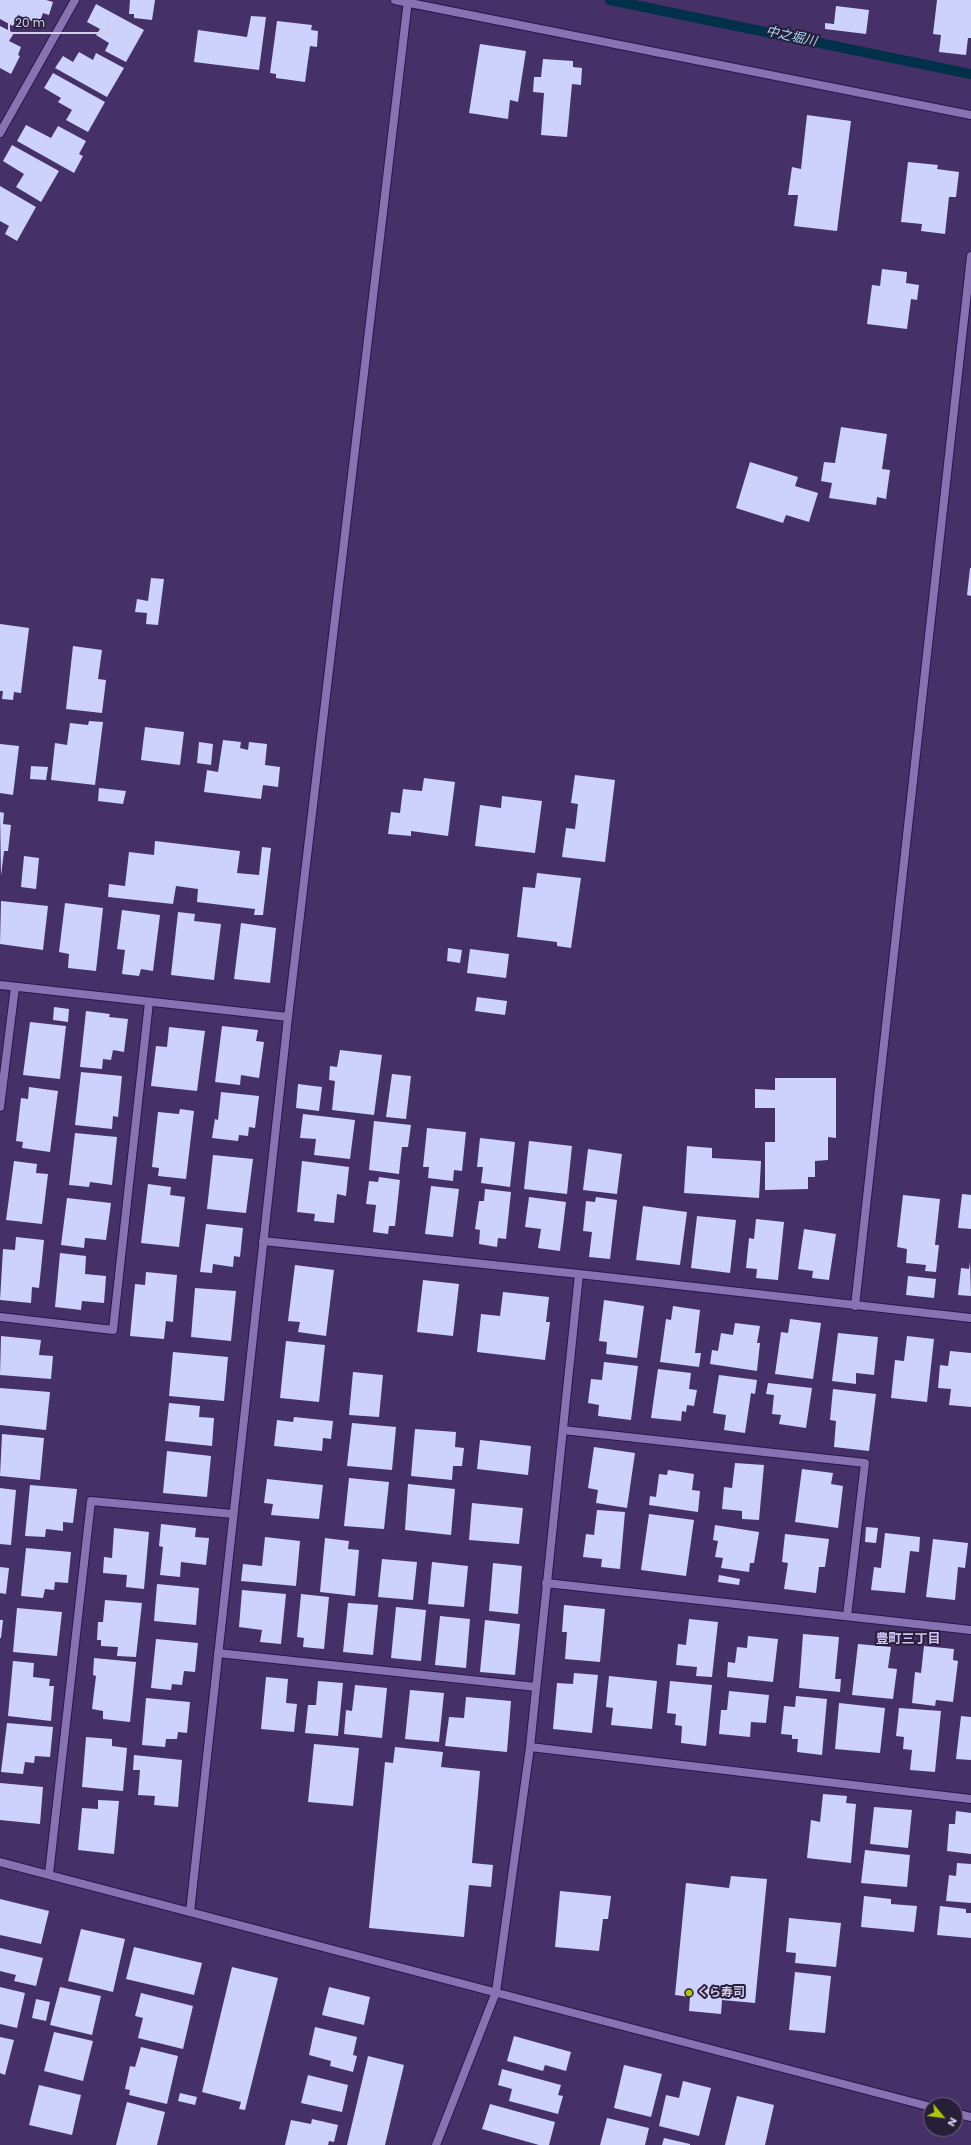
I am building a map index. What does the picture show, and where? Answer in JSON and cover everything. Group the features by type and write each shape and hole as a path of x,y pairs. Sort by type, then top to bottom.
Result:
{"street":[{"path":"0,133 75,0"},
{"path":"395,0 408,1 971,115"},
{"path":"190,1912 288,1017 408,1"},
{"path":"855,1306 971,256"},
{"path":"0,986 288,1017"},
{"path":"0,1107 15,987"},
{"path":"0,1317 113,1330 149,1002"},
{"path":"263,1241 579,1274 971,1318"},
{"path":"436,2145 496,1992 530,1747 579,1274"},
{"path":"563,1430 865,1463 847,1616"},
{"path":"49,1874 92,1501 233,1514"},
{"path":"546,1583 971,1630"},
{"path":"218,1653 536,1687"},
{"path":"530,1747 971,1799"},
{"path":"0,1862 923,2105"}],"building":[{"path":"0,0 46,0 53,2 49,15 43,13 39,24 18,15 13,26 0,19"},
{"path":"130,0 155,0 152,20 134,18 134,14 129,14"},
{"path":"937,0 971,0 971,38 968,38 966,55 939,52 941,35 933,34"},
{"path":"96,4 144,30 126,62 105,51 109,43 96,35 100,29 87,22"},
{"path":"836,6 869,10 866,34 825,29 825,23 834,24"},
{"path":"251,16 266,17 259,70 194,62 198,30 247,37"},
{"path":"277,21 312,25 311,30 318,31 317,47 310,46 305,82 276,78 276,74 270,73"},
{"path":"0,26 14,33 9,41 21,47 18,55 20,56 11,74 0,68"},
{"path":"480,44 526,51 518,102 510,100 508,119 469,113"},
{"path":"79,52 93,60 96,53 124,68 107,97 55,68 63,56 73,62"},
{"path":"543,59 573,61 573,67 582,68 581,85 572,84 567,137 541,135 544,93 533,92 534,77 541,77"},
{"path":"53,73 105,102 88,132 66,120 72,110 58,102 61,98 44,88"},
{"path":"807,115 851,121 837,231 794,226 798,195 788,195 792,167 801,169"},
{"path":"26,125 51,138 58,126 86,141 79,154 83,156 74,173 17,141"},
{"path":"12,145 59,171 41,202 16,187 24,174 3,161"},
{"path":"908,162 938,165 937,169 959,172 956,197 949,197 945,234 921,231 922,224 901,222"},
{"path":"0,186 36,207 17,241 5,234 9,226 0,221"},
{"path":"882,269 907,272 906,283 919,285 917,300 911,299 907,329 867,324 872,285 880,286"},
{"path":"841,427 887,434 882,469 890,470 886,499 877,497 876,505 829,498 832,483 821,481 824,462 835,463"},
{"path":"750,462 798,477 795,486 818,493 809,522 786,515 783,523 736,508"},
{"path":"971,568 971,596 967,595"},
{"path":"151,578 164,579 158,625 146,624 147,613 135,612 137,599 148,601"},
{"path":"0,624 29,628 21,693 14,692 13,700 2,699 3,691 0,691"},
{"path":"73,646 102,650 98,679 106,680 102,713 66,709"},
{"path":"89,721 103,722 95,785 51,780 55,743 67,745 70,723 88,725"},
{"path":"145,727 184,732 180,765 141,760"},
{"path":"223,740 241,742 240,748 248,750 249,742 267,744 265,765 280,767 278,787 263,785 261,799 204,792 207,770 218,772"},
{"path":"199,742 213,744 211,765 197,763"},
{"path":"0,744 19,746 13,795 0,793"},
{"path":"31,766 48,767 46,780 30,779"},
{"path":"575,775 615,780 605,862 562,857 566,828 575,829 578,804 571,803"},
{"path":"424,778 455,782 448,836 411,831 411,836 388,834 391,812 400,813 403,789 422,791"},
{"path":"99,788 126,791 123,804 98,801"},
{"path":"502,796 542,801 535,853 475,846 480,805 501,808"},
{"path":"0,812 4,813 3,824 11,825 8,851 4,851 1,876"},
{"path":"155,841 240,851 237,873 259,875 262,847 271,848 263,915 254,915 255,909 197,902 198,889 176,886 173,904 108,897 109,884 125,886 129,852 154,855"},
{"path":"24,856 39,858 36,889 21,887"},
{"path":"537,873 581,878 571,948 557,946 557,942 517,937 523,887 535,888"},
{"path":"1,901 48,906 43,950 0,944"},
{"path":"65,903 103,908 96,971 68,968 69,954 59,952"},
{"path":"122,910 160,915 153,971 141,969 139,976 122,974 125,950 117,949"},
{"path":"178,912 195,914 194,921 221,924 214,980 171,975"},
{"path":"241,923 276,928 270,983 234,979"},
{"path":"448,948 462,950 460,963 447,961"},
{"path":"470,949 509,954 506,978 467,973"},
{"path":"477,997 507,1001 505,1015 475,1011"},
{"path":"54,1007 69,1009 68,1022 53,1020"},
{"path":"86,1011 110,1014 109,1017 128,1019 124,1052 113,1050 111,1060 103,1059 102,1069 80,1067"},
{"path":"30,1022 66,1026 60,1079 23,1075"},
{"path":"222,1026 258,1030 256,1041 264,1042 259,1078 241,1075 240,1085 215,1082"},
{"path":"169,1027 205,1031 197,1091 151,1086 156,1046 167,1047"},
{"path":"340,1050 382,1055 374,1115 332,1110 335,1081 329,1080 330,1066 337,1067"},
{"path":"81,1072 122,1076 118,1117 113,1116 112,1129 75,1125"},
{"path":"392,1074 411,1076 406,1119 386,1117"},
{"path":"775,1078 836,1078 836,1138 828,1137 828,1160 815,1161 815,1177 808,1177 808,1189 765,1190 765,1142 775,1142 775,1108 755,1108 755,1089 775,1090"},
{"path":"298,1084 322,1087 319,1111 296,1108"},
{"path":"29,1087 58,1091 50,1152 22,1148 23,1142 16,1141 21,1098 28,1099"},
{"path":"221,1092 259,1096 255,1128 249,1127 248,1136 239,1135 238,1141 212,1138 215,1119 218,1120"},
{"path":"180,1109 194,1111 186,1179 158,1176 159,1168 152,1167 158,1112 179,1114"},
{"path":"303,1114 355,1120 350,1159 314,1155 316,1139 300,1138"},
{"path":"374,1121 411,1125 408,1147 402,1147 399,1174 369,1170"},
{"path":"427,1128 466,1132 462,1171 454,1170 453,1181 428,1178 429,1167 423,1167"},
{"path":"75,1133 117,1137 112,1185 90,1182 89,1187 69,1185"},
{"path":"480,1138 515,1142 510,1187 481,1183 483,1167 477,1167"},
{"path":"529,1141 572,1146 567,1194 524,1189"},
{"path":"687,1146 712,1148 712,1158 761,1161 759,1198 684,1193"},
{"path":"588,1149 622,1154 617,1194 583,1190"},
{"path":"213,1155 253,1159 246,1213 207,1209"},
{"path":"14,1161 37,1164 36,1173 48,1174 42,1224 6,1220"},
{"path":"302,1161 349,1167 346,1196 337,1194 334,1223 314,1221 315,1214 297,1212"},
{"path":"379,1177 400,1180 395,1226 389,1226 388,1234 373,1232 376,1205 366,1204 369,1181 378,1182"},
{"path":"148,1184 171,1187 170,1195 185,1197 179,1247 141,1243"},
{"path":"431,1186 459,1189 453,1237 425,1234"},
{"path":"485,1189 511,1192 506,1239 498,1238 497,1247 479,1244 480,1230 475,1229 479,1201 484,1201"},
{"path":"962,1194 971,1195 971,1229 958,1228"},
{"path":"903,1195 940,1199 935,1245 939,1245 936,1272 925,1271 926,1265 906,1263 907,1249 897,1247"},
{"path":"529,1197 566,1202 560,1251 538,1248 541,1229 525,1227"},
{"path":"596,1197 617,1200 610,1259 589,1257 592,1232 583,1231 586,1201 595,1202"},
{"path":"67,1198 111,1203 106,1240 85,1238 84,1248 61,1245"},
{"path":"643,1206 687,1212 680,1265 636,1260"},
{"path":"697,1216 736,1220 730,1273 691,1268"},
{"path":"756,1219 784,1222 778,1280 756,1278 757,1269 746,1268 749,1238 754,1239"},
{"path":"206,1224 243,1228 240,1257 234,1256 233,1267 213,1264 212,1273 200,1272"},
{"path":"804,1229 836,1234 829,1280 812,1278 813,1271 798,1269"},
{"path":"16,1237 44,1240 39,1288 32,1287 31,1303 0,1300 3,1249 15,1250"},
{"path":"60,1253 86,1256 85,1274 106,1276 104,1303 82,1301 81,1310 55,1307"},
{"path":"970,1262 971,1296 958,1295 961,1268 969,1269"},
{"path":"295,1265 334,1270 326,1336 298,1332 300,1322 288,1321"},
{"path":"146,1272 177,1275 173,1322 166,1321 164,1339 130,1336 135,1284 145,1285"},
{"path":"908,1276 936,1279 934,1298 906,1295"},
{"path":"423,1280 459,1284 453,1336 417,1332"},
{"path":"195,1288 236,1291 231,1341 191,1337"},
{"path":"503,1292 549,1297 546,1322 550,1322 545,1360 477,1352 481,1314 500,1316"},
{"path":"604,1300 644,1306 637,1358 606,1354 607,1342 599,1341"},
{"path":"673,1306 700,1310 695,1353 701,1353 699,1367 660,1362 666,1319 671,1320"},
{"path":"790,1319 821,1323 813,1379 775,1374 781,1332 788,1333"},
{"path":"735,1323 760,1326 757,1343 760,1343 757,1371 710,1364 712,1350 718,1351 721,1333 733,1335"},
{"path":"838,1333 878,1337 874,1375 856,1373 856,1384 832,1381"},
{"path":"1,1336 41,1340 39,1355 53,1356 51,1379 0,1375"},
{"path":"907,1336 934,1339 927,1402 891,1398 895,1360 904,1361"},
{"path":"286,1341 325,1345 319,1402 280,1398"},
{"path":"950,1351 971,1353 971,1407 949,1405 951,1389 938,1388 940,1365 948,1366"},
{"path":"173,1352 228,1357 224,1401 169,1396"},
{"path":"604,1362 638,1366 631,1420 598,1416 599,1405 588,1403 591,1379 602,1380"},
{"path":"658,1369 691,1373 689,1389 697,1390 694,1406 687,1405 686,1412 682,1411 681,1421 651,1418"},
{"path":"353,1372 383,1375 379,1417 349,1415"},
{"path":"719,1375 757,1380 755,1394 751,1393 745,1433 724,1430 726,1415 713,1413"},
{"path":"768,1383 812,1388 806,1428 779,1424 781,1415 772,1414 774,1395 766,1394"},
{"path":"0,1388 50,1392 46,1430 0,1425"},
{"path":"833,1389 876,1394 869,1451 834,1447 836,1421 830,1420"},
{"path":"169,1403 200,1406 199,1417 214,1418 212,1446 165,1441"},
{"path":"294,1417 333,1421 331,1439 323,1438 322,1451 274,1446 277,1420 293,1422"},
{"path":"352,1423 396,1427 392,1470 347,1466"},
{"path":"415,1429 456,1432 455,1447 464,1448 462,1466 453,1466 452,1480 411,1476"},
{"path":"2,1434 44,1438 40,1480 0,1476"},
{"path":"480,1440 531,1446 528,1475 477,1469"},
{"path":"594,1447 635,1453 627,1508 596,1503 598,1490 588,1488"},
{"path":"167,1451 211,1456 207,1497 163,1493"},
{"path":"735,1463 764,1465 759,1520 742,1519 742,1511 722,1509 724,1487 732,1488"},
{"path":"802,1469 833,1473 831,1484 843,1486 838,1528 795,1522"},
{"path":"668,1470 694,1474 692,1490 700,1491 698,1512 649,1505 650,1496 656,1497 659,1474 667,1475"},
{"path":"349,1478 389,1482 384,1529 344,1526"},
{"path":"267,1479 323,1485 319,1519 271,1515 273,1504 264,1503"},
{"path":"408,1484 455,1489 451,1535 405,1530"},
{"path":"30,1485 77,1489 73,1523 63,1522 63,1531 46,1529 45,1537 25,1536"},
{"path":"0,1488 16,1490 11,1545 0,1544"},
{"path":"472,1503 523,1508 519,1544 469,1540"},
{"path":"597,1510 625,1512 620,1569 601,1567 602,1559 583,1557 586,1534 594,1535"},
{"path":"649,1514 694,1520 686,1576 641,1570"},
{"path":"161,1524 196,1528 195,1537 209,1538 206,1565 181,1562 180,1577 160,1575 163,1547 159,1546"},
{"path":"715,1525 759,1532 754,1563 750,1563 749,1572 721,1568 723,1558 715,1557 718,1541 713,1540"},
{"path":"866,1527 878,1528 876,1543 865,1542"},
{"path":"114,1528 149,1532 144,1589 126,1587 127,1575 103,1573 104,1557 112,1558"},
{"path":"885,1533 920,1537 919,1552 910,1551 905,1593 871,1590 874,1567 881,1568"},
{"path":"785,1534 829,1539 825,1567 819,1567 816,1593 784,1589 788,1563 782,1562"},
{"path":"265,1537 300,1541 296,1586 241,1581 243,1564 262,1566"},
{"path":"325,1538 349,1541 348,1549 359,1550 355,1596 320,1592"},
{"path":"933,1539 968,1543 965,1568 958,1567 955,1600 926,1597"},
{"path":"26,1548 71,1552 68,1583 55,1582 54,1590 45,1589 43,1598 21,1596"},
{"path":"382,1559 417,1562 413,1600 378,1597"},
{"path":"432,1562 468,1566 464,1607 428,1604"},
{"path":"493,1563 522,1566 518,1614 489,1611"},
{"path":"0,1567 9,1568 6,1594 0,1593"},
{"path":"719,1575 740,1579 739,1585 718,1582"},
{"path":"157,1584 199,1588 196,1625 154,1621"},
{"path":"242,1590 286,1594 281,1644 260,1642 262,1630 239,1627"},
{"path":"301,1594 329,1597 324,1649 303,1647 304,1638 297,1637"},
{"path":"105,1600 142,1603 136,1657 117,1656 118,1647 101,1646 101,1640 97,1640 98,1622 103,1622"},
{"path":"348,1603 378,1605 373,1655 343,1652"},
{"path":"564,1605 605,1609 600,1662 565,1659 567,1632 562,1632"},
{"path":"396,1607 426,1610 421,1661 391,1658"},
{"path":"17,1608 62,1612 57,1656 13,1652"},
{"path":"440,1616 470,1619 466,1668 435,1665"},
{"path":"689,1619 718,1622 712,1677 696,1676 697,1667 676,1665 678,1644 686,1645"},
{"path":"0,1620 3,1620 1,1638 0,1638"},
{"path":"485,1620 520,1624 515,1675 480,1672"},
{"path":"803,1634 839,1637 835,1679 841,1679 840,1692 799,1688"},
{"path":"748,1636 778,1639 773,1682 727,1677 728,1662 735,1663 737,1647 747,1648"},
{"path":"156,1639 198,1643 195,1672 184,1671 182,1685 172,1684 171,1690 151,1688"},
{"path":"858,1644 891,1647 888,1668 897,1669 893,1699 852,1695"},
{"path":"924,1646 954,1649 953,1660 958,1661 953,1702 936,1700 935,1706 912,1703 915,1672 921,1673"},
{"path":"94,1658 136,1662 130,1722 103,1719 103,1711 92,1709 96,1676 93,1675"},
{"path":"13,1661 34,1663 33,1677 50,1679 49,1686 54,1686 51,1721 8,1716"},
{"path":"574,1673 598,1675 592,1733 553,1729 557,1683 573,1684"},
{"path":"609,1676 657,1681 652,1729 611,1725 613,1708 606,1707"},
{"path":"266,1677 288,1679 286,1703 297,1704 294,1732 261,1729"},
{"path":"318,1681 343,1683 338,1736 305,1733 308,1705 316,1705"},
{"path":"670,1681 712,1685 706,1746 681,1743 682,1726 675,1725 676,1714 667,1713"},
{"path":"355,1685 387,1688 382,1738 344,1734 346,1710 352,1711"},
{"path":"410,1690 444,1693 439,1742 405,1739"},
{"path":"729,1691 769,1695 766,1723 751,1722 750,1737 719,1734 721,1710 727,1710"},
{"path":"796,1696 827,1699 822,1755 797,1752 798,1739 792,1739 792,1735 781,1734 784,1706 795,1707"},
{"path":"466,1697 511,1701 507,1752 445,1746 449,1717 464,1718"},
{"path":"146,1698 190,1702 187,1733 178,1732 177,1739 166,1739 165,1747 142,1745"},
{"path":"839,1703 885,1708 880,1753 835,1749"},
{"path":"899,1708 941,1711 935,1772 910,1770 912,1750 903,1749 904,1737 896,1736"},
{"path":"961,1716 971,1717 971,1760 956,1759"},
{"path":"7,1723 53,1727 50,1757 35,1756 34,1763 25,1762 23,1774 1,1772"},
{"path":"86,1737 112,1739 112,1746 127,1748 123,1791 82,1787"},
{"path":"314,1744 359,1748 353,1806 308,1802"},
{"path":"395,1747 443,1752 441,1767 480,1771 472,1863 493,1865 491,1887 469,1885 464,1937 369,1928 385,1762 393,1763"},
{"path":"134,1755 182,1760 178,1807 154,1805 155,1796 138,1795 140,1770 133,1770"},
{"path":"0,1783 43,1787 40,1824 0,1820"},
{"path":"823,1794 847,1796 846,1803 856,1804 851,1863 807,1858 811,1820 820,1822"},
{"path":"98,1800 119,1801 114,1854 78,1850 82,1808 98,1809"},
{"path":"874,1807 912,1810 908,1848 870,1844"},
{"path":"956,1811 971,1813 971,1854 947,1851 949,1824 955,1824"},
{"path":"865,1850 910,1855 907,1887 861,1883"},
{"path":"957,1863 971,1864 971,1903 946,1901 949,1875 956,1876"},
{"path":"731,1876 767,1879 755,2003 722,2000 721,2014 689,2011 690,1997 675,1995 686,1883 729,1888"},
{"path":"560,1891 611,1896 608,1919 603,1919 599,1951 555,1947"},
{"path":"864,1896 891,1899 891,1904 917,1906 914,1932 861,1927"},
{"path":"0,1899 49,1911 41,1944 0,1935"},
{"path":"940,1906 966,1909 966,1913 971,1913 971,1938 937,1935"},
{"path":"789,1918 841,1923 836,1967 795,1963 796,1953 786,1952"},
{"path":"81,1929 125,1939 113,1992 68,1981"},
{"path":"134,1947 202,1963 194,1995 126,1979"},
{"path":"0,1948 43,1958 36,1986 14,1981 16,1975 0,1971"},
{"path":"232,1967 278,1978 245,2110 239,2109 241,2102 202,2092"},
{"path":"795,1972 831,1976 825,2033 789,2030"},
{"path":"0,1987 25,1993 17,2028 0,2024"},
{"path":"60,1987 101,1996 92,2035 50,2025"},
{"path":"329,1987 370,1997 364,2025 322,2015"},
{"path":"141,1993 193,2006 183,2049 138,2038 143,2018 135,2016"},
{"path":"36,1999 50,2002 46,2021 32,2018"},
{"path":"315,2027 357,2037 353,2055 357,2056 353,2072 330,2066 331,2061 309,2055"},
{"path":"54,2032 93,2041 83,2081 44,2071"},
{"path":"514,2036 571,2052 566,2071 545,2065 543,2071 507,2061"},
{"path":"0,2037 14,2040 5,2075 0,2073"},
{"path":"141,2047 178,2056 167,2104 129,2095 130,2090 125,2089 130,2066 135,2067"},
{"path":"368,2056 404,2065 385,2145 347,2145"},
{"path":"624,2065 662,2074 651,2117 614,2108"},
{"path":"502,2069 561,2085 558,2095 563,2096 558,2114 509,2101 512,2089 498,2085"},
{"path":"308,2075 348,2085 342,2112 301,2103"},
{"path":"683,2081 711,2088 699,2136 659,2126 666,2095 679,2098"},
{"path":"39,2085 81,2095 72,2135 29,2125"},
{"path":"180,2093 197,2097 195,2105 178,2101"},
{"path":"737,2096 774,2105 765,2145 725,2145"},
{"path":"127,2102 165,2112 157,2145 116,2145"},
{"path":"490,2104 555,2122 549,2145 539,2145 482,2129"},
{"path":"607,2118 649,2128 645,2145 600,2145"},
{"path":"312,2119 338,2125 334,2142 329,2141 328,2145 285,2145 291,2120 311,2124"},
{"path":"664,2138 690,2144 690,2145 662,2145"}],"waterway":[{"name":"中之堀川","path":"610,0 971,74"}],"place":[{"name":"くら寿司","path":"689,1993"}],"district":[{"name":"豊町三丁目","path":"908,1640"}]}
